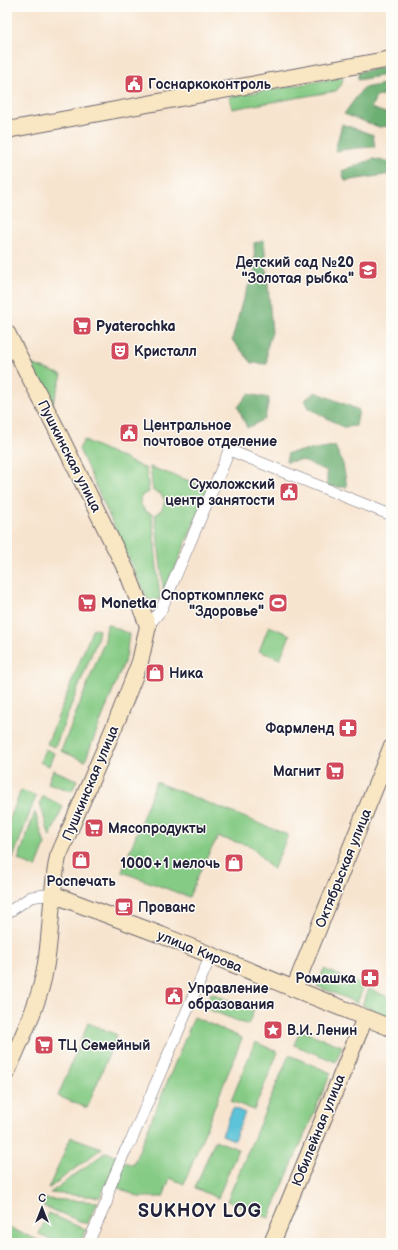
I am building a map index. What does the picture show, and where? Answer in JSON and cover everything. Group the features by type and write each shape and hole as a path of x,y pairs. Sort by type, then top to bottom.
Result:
{"street":[{"path":"7,130 391,58"},
{"name":"Пушкинская улица","path":"7,333 128,574 148,626"},
{"name":"Пушкинская улица","path":"7,1072 37,997 45,970 49,944 52,894 58,857 140,662 148,626 161,610 225,461 228,450 391,515"},
{"name":"Октябрьская улица","path":"294,989 391,748"},
{"path":"7,913 31,897 52,894"},
{"name":"улица Кирова","path":"52,894 212,955 391,1028"},
{"path":"88,1243 107,1201 109,1189 121,1160 132,1141 212,955"},
{"name":"Юбилейная улица","path":"272,1243 365,1018"}],"green space":[{"path":"391,66 391,74 358,80 358,72"},
{"path":"343,77 342,84 336,91 232,109 229,97"},
{"path":"391,83 391,94 376,97 371,108 391,115 391,126 379,127 344,114 363,88"},
{"path":"342,124 373,135 375,147 335,151"},
{"path":"373,159 391,162 391,174 345,181 342,171"},
{"path":"264,240 272,332 267,348 267,364 252,363 232,340 242,302 255,270 254,243"},
{"path":"28,363 62,375 52,406"},
{"path":"316,392 359,410 356,426 343,427 309,408 305,400"},
{"path":"248,394 269,398 265,419 247,428 238,407"},
{"path":"84,440 146,469 149,492 142,495 140,503 145,511 152,514 160,599 153,601 147,599 79,449"},
{"path":"335,446 343,464 347,487 327,487 327,471 301,460 286,462 288,453"},
{"path":"150,467 209,488 164,594 155,515 162,509 165,501 161,494 153,491"},
{"path":"107,624 129,634 126,657 85,761 61,751 105,640"},
{"path":"269,626 290,635 280,659 259,651"},
{"path":"93,628 99,630 97,640 55,747 47,744"},
{"path":"45,749 54,753 49,766 40,762"},
{"path":"53,770 77,780 71,791 48,783"},
{"path":"156,782 288,835 273,870 251,846 218,837 204,862 189,897 122,872"},
{"path":"21,790 36,796 13,858 7,856 7,826"},
{"path":"43,796 63,806 50,837 40,803"},
{"path":"35,812 45,845 36,868 18,860"},
{"path":"324,969 364,986 357,1003 317,986"},
{"path":"369,989 391,998 391,1012 389,1017 362,1005"},
{"path":"211,993 254,1010 248,1025 205,1008"},
{"path":"194,1017 242,1038 184,1184 170,1178 163,1197 139,1197 114,1186 125,1162 133,1165"},
{"path":"88,1023 117,1035 87,1108 58,1096"},
{"path":"300,1030 342,1046 336,1062 294,1045"},
{"path":"255,1042 278,1052 254,1110 231,1101"},
{"path":"289,1055 331,1073 269,1218 227,1201"},
{"path":"71,1137 102,1148 48,1189"},
{"path":"215,1140 238,1149 218,1198 195,1188"},
{"path":"106,1152 119,1157 100,1197 50,1193"},
{"path":"45,1199 98,1202 87,1224 41,1205"},
{"path":"48,1213 86,1230 80,1243 59,1243 39,1234"},
{"path":"7,1227 45,1243 7,1243"}],"water":[{"path":"233,1108 245,1113 234,1140 222,1135"}],"place":[{"name":"Госнаркоконтроль","path":"134,84"},
{"name":"Детский сад №20 \"Золотая рыбка\"","path":"368,270"},
{"name":"Pyaterochka","path":"82,326"},
{"name":"Кристалл","path":"120,351"},
{"name":"Центральное почтовое отделение","path":"129,433"},
{"name":"Сухоложский центр занятости","path":"289,492"},
{"name":"Monetka","path":"87,603"},
{"name":"Спорткомплекс \"Здоровье\"","path":"278,603"},
{"name":"Ника","path":"155,673"},
{"name":"Фармленд","path":"348,728"},
{"name":"Магнит","path":"335,771"},
{"name":"Мясопродукты","path":"94,828"},
{"name":"Роспечать","path":"81,860"},
{"name":"1000+1 мелочь","path":"234,863"},
{"name":"Прованс","path":"124,907"},
{"name":"Ромашка","path":"370,978"},
{"name":"Управление образования","path":"174,996"},
{"name":"В.И. Ленин","path":"273,1030"},
{"name":"ТЦ Семейный","path":"44,1045"}],"district":[{"name":"SUKHOY LOG","path":"200,1211"}]}
